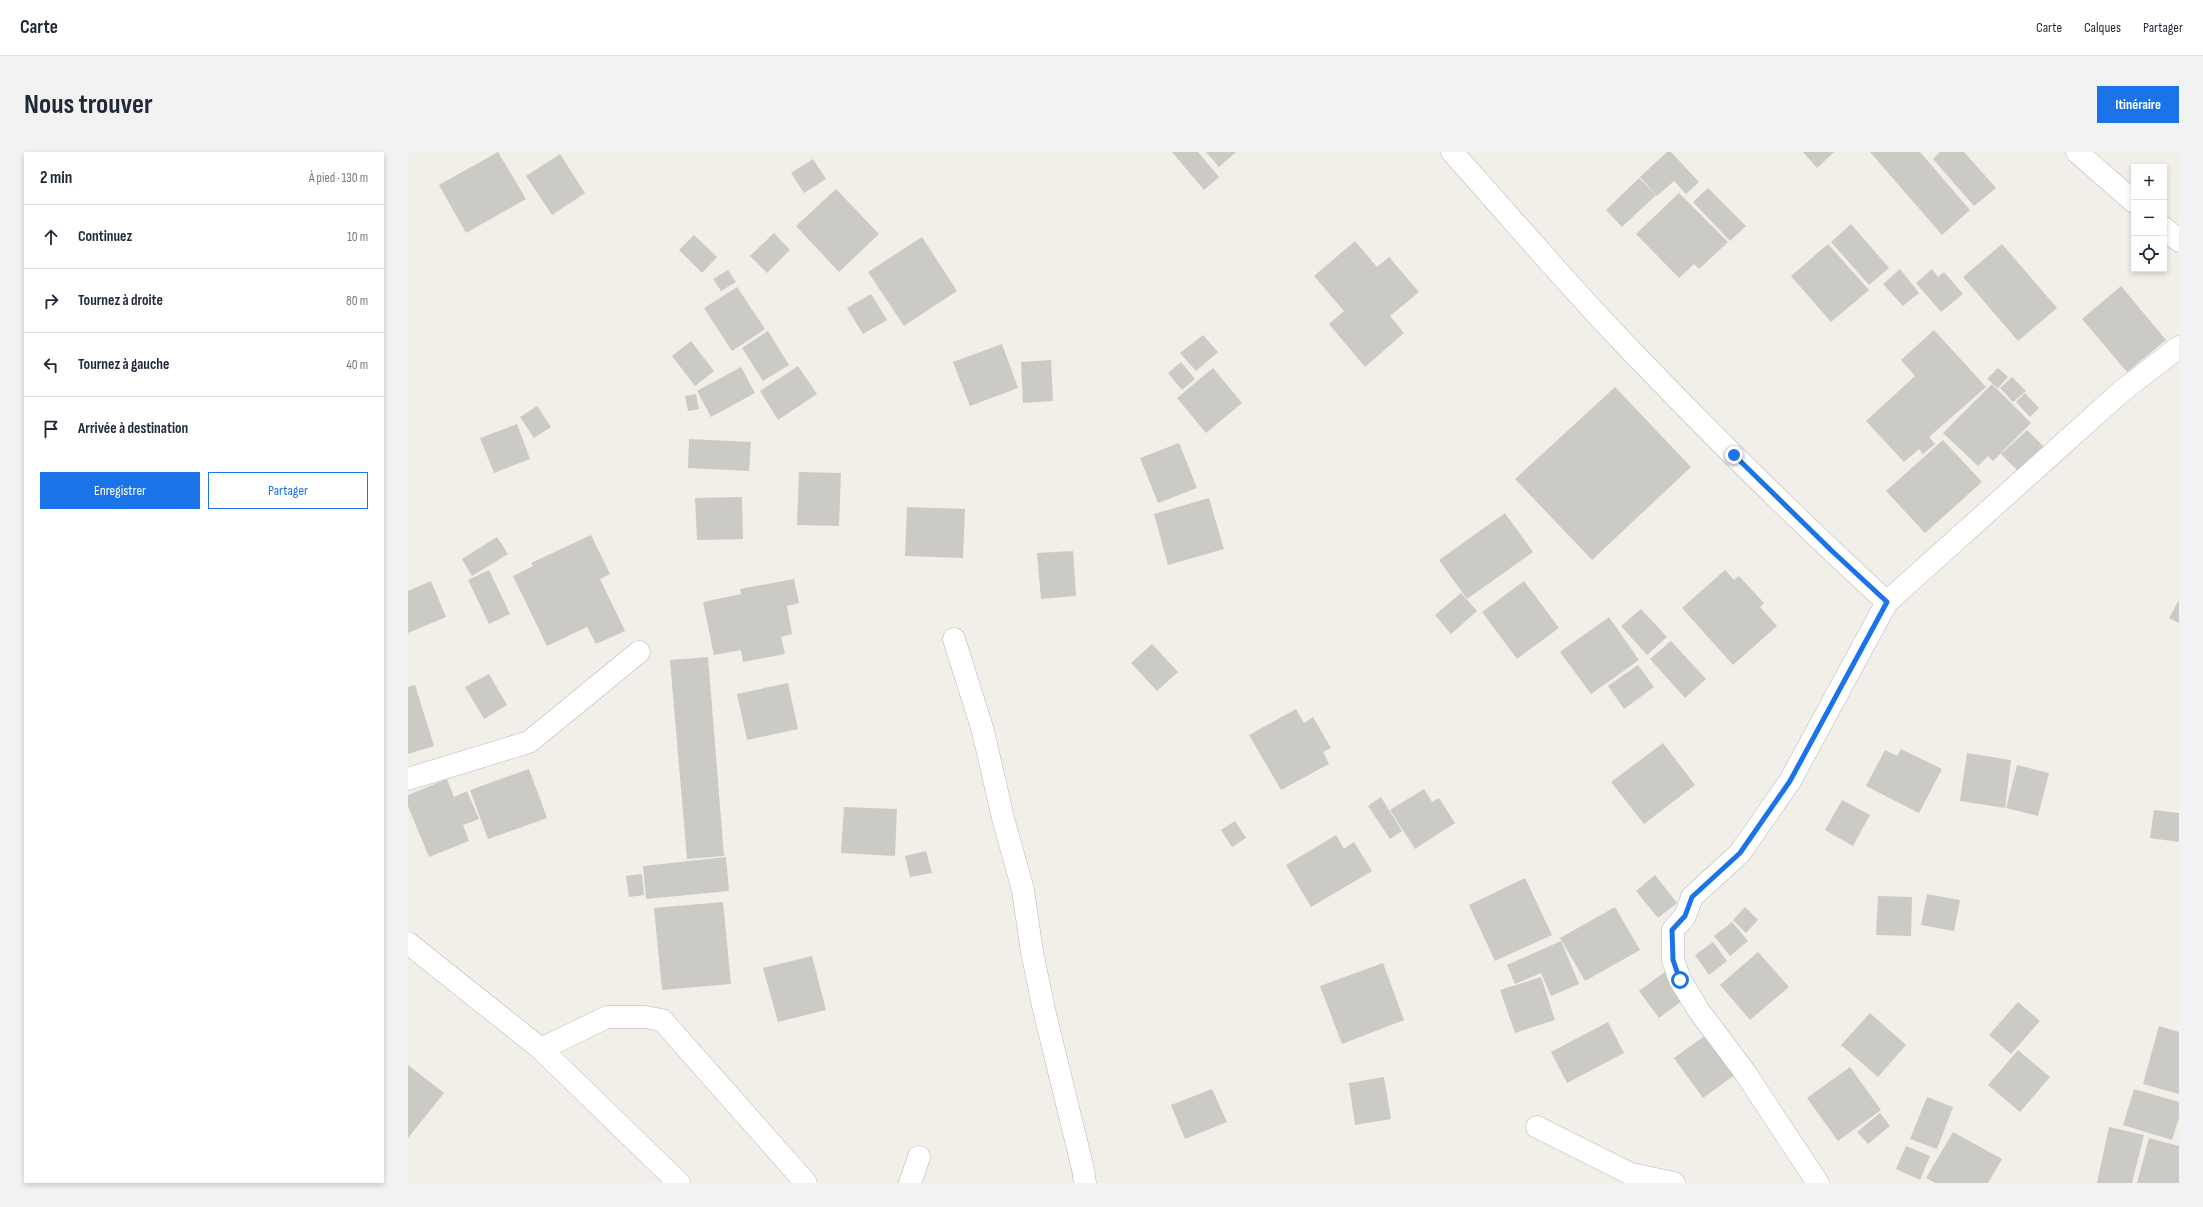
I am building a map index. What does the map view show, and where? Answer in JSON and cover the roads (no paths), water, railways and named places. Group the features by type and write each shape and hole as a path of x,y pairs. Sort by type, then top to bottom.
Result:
{"street":[{"path":"1452,152 1617,336 1788,508 1887,602"},
{"path":"2077,152 2132,200"},
{"path":"2167,231 2179,241"},
{"path":"1818,1183 1744,1071 1699,1011 1680,980 1673,960 1672,930 1685,916 1692,897 1740,853 1790,781 1887,602 2122,391 2179,347"},
{"path":"954,639 983,731 1003,818 1023,890 1032,952 1044,1010 1055,1051 1085,1183"},
{"path":"408,779 529,742 639,652"},
{"path":"408,943 541,1049 679,1183"},
{"path":"541,1049 607,1017 645,1017 662,1020 806,1183"},
{"path":"1537,1127 1631,1174 1674,1183"},
{"path":"910,1183 919,1157"}]}
